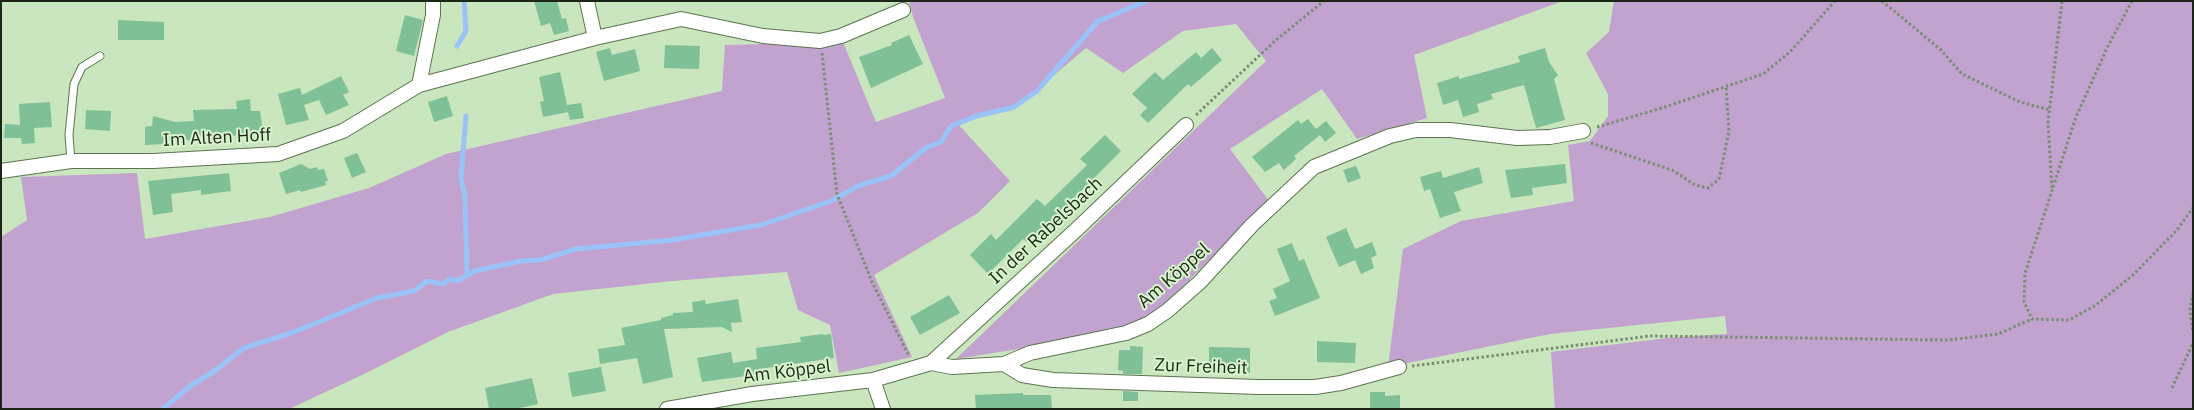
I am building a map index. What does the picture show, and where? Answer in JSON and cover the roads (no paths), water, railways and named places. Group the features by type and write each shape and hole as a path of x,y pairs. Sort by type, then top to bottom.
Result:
{"street":[{"path":"419,85 433,15 433,1"},
{"path":"587,1 595,38"},
{"name":"Im Alten Hoff","path":"1,171 70,161 153,161 278,154 343,131 419,85 595,38 681,19 763,36 820,41 840,36 903,10"},
{"name":"In der Rabelsbach","path":"931,363 1076,230 1186,125"},
{"name":"Am Köppel","path":"667,409 752,394 873,380 931,363 952,367 1004,364 1030,352 1087,342 1148,324 1168,311 1200,282 1252,225 1314,167 1390,136 1416,130 1450,130 1517,138 1550,137 1578,132"},
{"name":"Zur Freiheit","path":"1004,364 1022,375 1052,380 1258,387 1315,387 1341,383 1399,367"},
{"path":"873,380 883,409"}],"lane":[{"path":"70,161 69,135 74,84 82,66 100,56"}],"waterway":[{"path":"457,46 466,31 464,1"},
{"path":"163,409 190,386 213,372 244,348 294,332 377,298 414,291 427,281 443,284 450,279 457,281 475,271 521,261 540,260 576,249 672,240 761,225 831,201 858,186 891,176 927,147 941,142 951,126 977,116 1014,107 1037,91 1098,21 1147,1"},
{"path":"466,116 461,178 465,196 467,276"}]}
